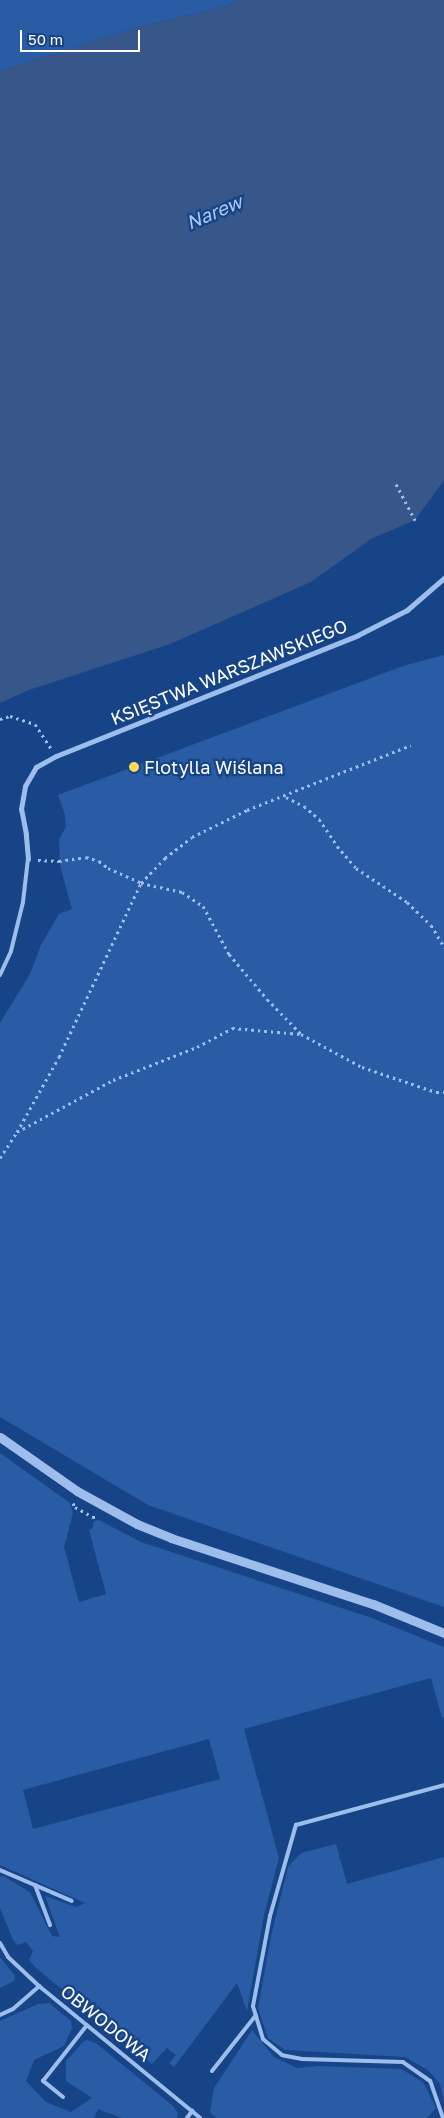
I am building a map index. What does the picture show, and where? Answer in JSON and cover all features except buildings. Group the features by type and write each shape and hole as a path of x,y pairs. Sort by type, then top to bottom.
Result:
{"street":[{"name":"KSIĘSTWA WARSZAWSKIEGO","path":"28,859 21,809 25,786 36,767 56,756 358,635 407,610 444,578"},
{"path":"0,1437 77,1491 137,1524 172,1538 373,1604 444,1633"}],"lane":[{"path":"0,975 11,951 23,902 28,859"},
{"path":"443,2118 430,2081 403,2062 302,2059 282,2055 264,2039 253,2006 270,1916 296,1825 444,1785"},
{"path":"0,1870 72,1901"},
{"path":"34,1884 50,1925"},
{"name":"OBWODOWA","path":"0,1943 8,1956 39,1986 200,2118"},
{"path":"0,2015 13,2009 39,1986"},
{"path":"212,2071 256,2015"},
{"path":"63,2097 43,2081 87,2024"},
{"path":"187,2118 192,2111"}],"path":[{"path":"396,484 415,520"},
{"path":"0,719 10,716 35,724 56,756"},
{"path":"0,1158 17,1132 59,1057 141,883 165,858 192,837 247,810 410,745"},
{"path":"286,796 304,806 319,819 337,846 356,868 406,902 430,926 444,947"},
{"path":"28,859 58,861 86,858 98,861 108,868 141,883 182,892 203,906 229,954 266,999 302,1034 362,1067 436,1092 444,1092"},
{"path":"17,1132 113,1080 197,1047 232,1028 302,1034"}],"shaded area":[{"path":"0,0 240,0 226,6 136,28 0,71"},
{"path":"444,655 444,1607 148,1505 0,1417 0,1023 30,974 41,945 59,914 72,909 60,866 59,839 66,827 65,815 58,795 403,666"},
{"path":"0,1453 70,1503 73,1513 64,1547 79,1602 106,1594 89,1530 93,1528 94,1521 99,1520 141,1542 372,1618 444,1647 444,1717 442,1718 431,1678 244,1729 279,1858 264,1915 247,2011 237,1983 174,2067 169,2063 176,2055 167,2048 152,2064 35,1967 29,1960 33,1951 26,1942 17,1945 13,1940 0,1908 0,1877 3,1876 30,1892 52,1936 60,1937 45,1896 76,1907 85,1903 0,1865","holes":["209,1739 220,1779 33,1829 23,1790"]},
{"path":"336,1844 347,1884 444,1857 444,2104 440,2084 428,2070 405,2057 285,2050 268,2038 258,2008 271,1936 288,1867 301,1853"},
{"path":"0,1957 15,1976 14,1981 0,1988"},
{"path":"49,2003 71,2021 72,2028 64,2046 34,2060 26,2081 46,2102 71,2112 92,2098 66,2081 66,2061 87,2040 96,2043 173,2106 178,2113 177,2118 122,2118 98,2109 94,2118 0,2118 0,2021 38,2004"},
{"path":"252,2030 274,2057 297,2068 319,2066 401,2069 423,2082 436,2108 427,2118 216,2118 210,2112 214,2088"}],"water":[{"name":"Narew","path":"240,0 444,0 444,480 415,520 371,539 311,582 170,644 29,690 0,703 0,71 136,28 226,6"}],"place":[{"name":"Flotylla Wiślana","path":"134,767"}]}
